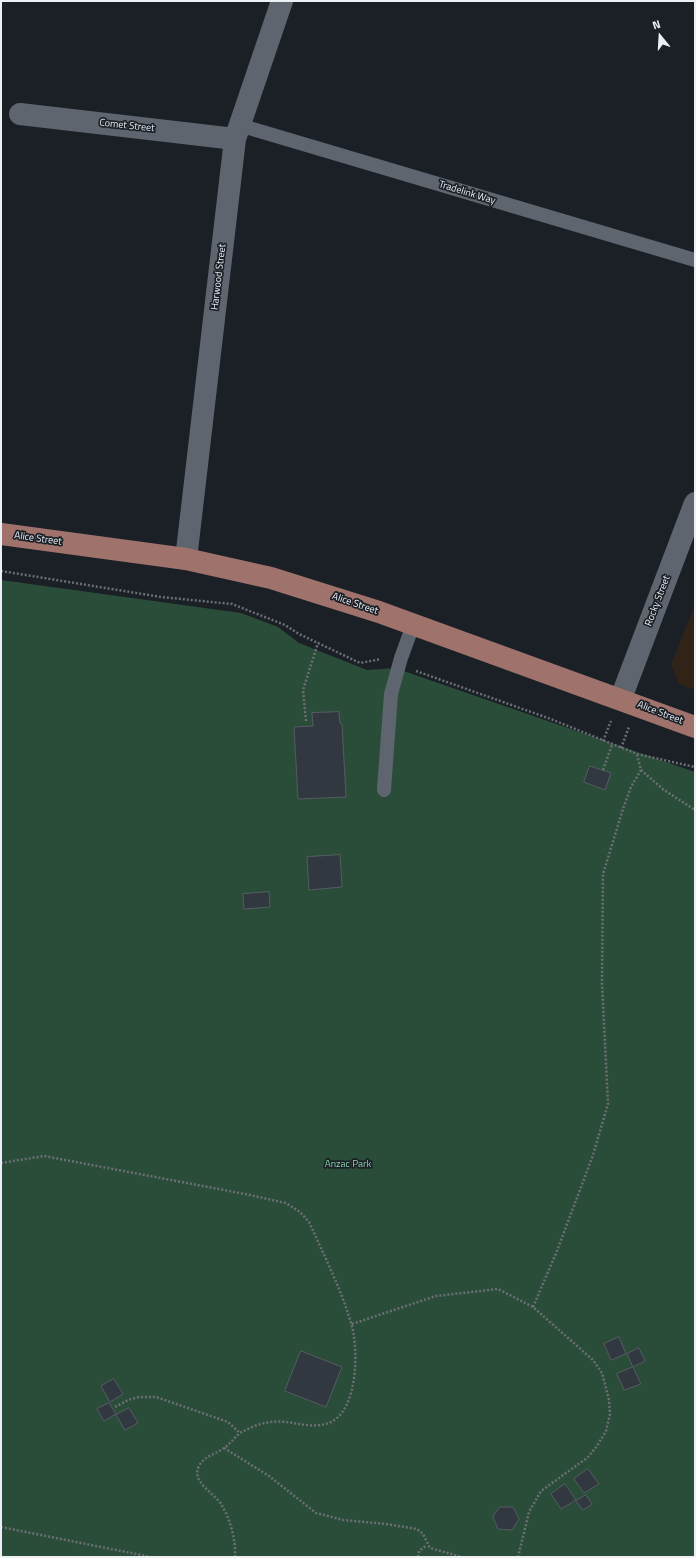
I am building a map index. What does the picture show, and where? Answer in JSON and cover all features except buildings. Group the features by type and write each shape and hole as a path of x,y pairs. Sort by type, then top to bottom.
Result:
{"main road":[{"name":"Alice Street","path":"1,534 186,559 271,578 413,624 621,698 695,727"}],"street":[{"name":"Harwood Street","path":"186,559 237,132 282,1"},
{"name":"Comet Street","path":"20,114 237,132"},
{"name":"Rocky Street","path":"621,698 695,503"}],"lane":[{"name":"Tradelink Way","path":"237,132 695,260"},
{"path":"384,790 391,694 413,624"}],"path":[{"path":"1,571 161,597 232,604 285,625 299,634 360,662 381,659 548,718 637,754 695,767"},
{"path":"306,721 303,690 318,643"},
{"path":"603,741 611,720"},
{"path":"622,748 629,727"},
{"path":"603,770 612,744"},
{"path":"637,754 641,770 664,790 695,810"},
{"path":"532,1307 557,1251 593,1155 608,1104 602,983 603,874 622,809 631,787 641,770"},
{"path":"1,1163 44,1156 286,1203 300,1212 309,1222 352,1324 354,1350 353,1383 348,1403 338,1417 331,1422 313,1426 272,1422 262,1424 240,1433 224,1448 205,1459 198,1466 200,1482 220,1503 227,1517 236,1546 235,1557"},
{"path":"352,1324 436,1296 498,1289 532,1307 593,1360 602,1373 606,1387 610,1414 606,1431 597,1446 587,1458 541,1491 529,1512 518,1557"},
{"path":"115,1407 128,1400 139,1397 156,1397 228,1422 240,1433"},
{"path":"224,1448 269,1476 316,1513 343,1520 409,1527 423,1534 430,1548 462,1557"},
{"path":"1,1527 151,1557"},
{"path":"418,1557 419,1551 427,1544"}],"shaded area":[{"path":"694,607 695,690 679,684 671,665"}],"green space":[{"name":"Anzac Park","path":"1,580 241,613 278,627 299,643 367,670 395,668 695,772 695,1557 1,1557"}]}
